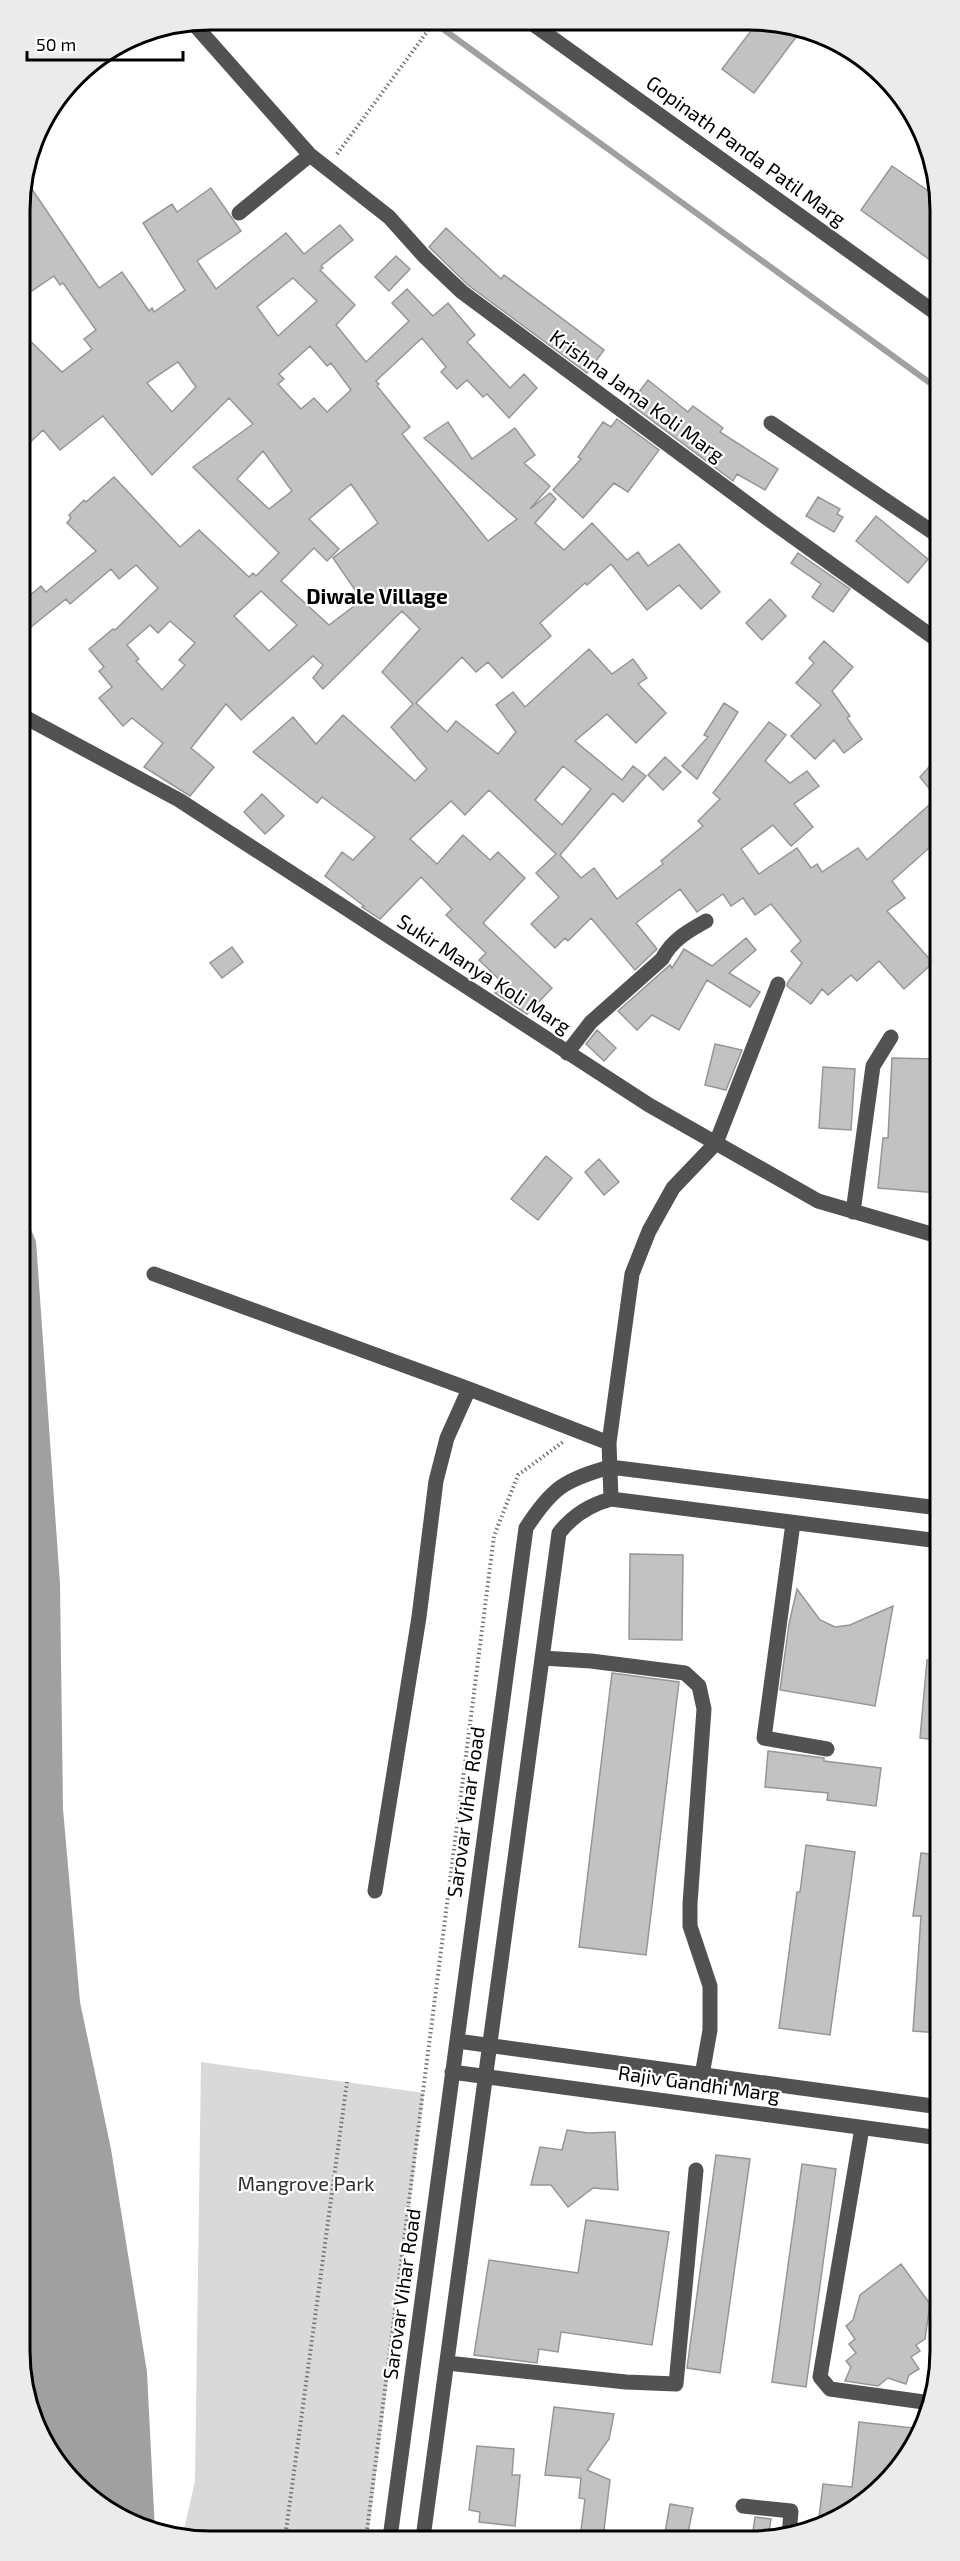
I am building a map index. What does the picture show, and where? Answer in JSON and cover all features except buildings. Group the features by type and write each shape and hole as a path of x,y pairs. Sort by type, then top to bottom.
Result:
{"street":[{"path":"199,30 310,155 326,169"},
{"name":"Gopinath Panda Patil Marg","path":"541,30 930,309"},
{"path":"239,213 310,155"},
{"name":"Krishna Jama Koli Marg","path":"326,169 389,217 424,256 462,292 771,521 930,634"},
{"path":"771,423 930,530"},
{"name":"Sukir Manya Koli Marg","path":"30,720 179,801 649,1105 818,1201 930,1234"},
{"path":"567,1053 591,1022 662,959 668,948 686,932 706,921"},
{"path":"611,1499 609,1443 632,1274 649,1231 673,1188 716,1143 778,984"},
{"path":"853,1212 873,1066 891,1037"},
{"path":"154,1274 469,1389 609,1443"},
{"path":"375,1891 419,1617 436,1481 447,1438 469,1389"},
{"name":"Sarovar Vihar Road","path":"391,2531 526,1528 545,1498 578,1476 610,1467 930,1507"},
{"path":"424,2531 559,1533 568,1520 592,1504 611,1499 930,1540"},
{"path":"793,1522 764,1738 827,1749"},
{"path":"542,1658 591,1661 685,1673 699,1686 704,1709 690,1926 711,1986 710,2030 702,2075"},
{"name":"Rajiv Gandhi Marg","path":"457,2042 930,2106"},
{"name":"Rajiv Gandhi Marg","path":"452,2072 930,2137"},
{"path":"862,2128 820,2377 830,2389 922,2402"},
{"path":"447,2363 676,2385 696,2170"},
{"path":"743,2505 791,2511 790,2527"}],"path":[{"path":"326,169 428,30"},
{"path":"367,2531 494,1536 518,1475 578,1431"},
{"path":"286,2531 347,2082"}],"green space":[{"name":"Mangrove Park","path":"201,2062 424,2093 369,2531 210,2531 184,2529 195,2481"}],"shaded area":[{"path":"30,1227 36,1241 60,1584 63,1809 80,2002 111,2149 147,2372 154,2522 120,2507 100,2494 67,2461 54,2441 40,2409 33,2386 30,2363"}],"waterway":[{"path":"444,30 930,383"}],"district":[{"name":"Diwale Village","path":"377,597"}]}
